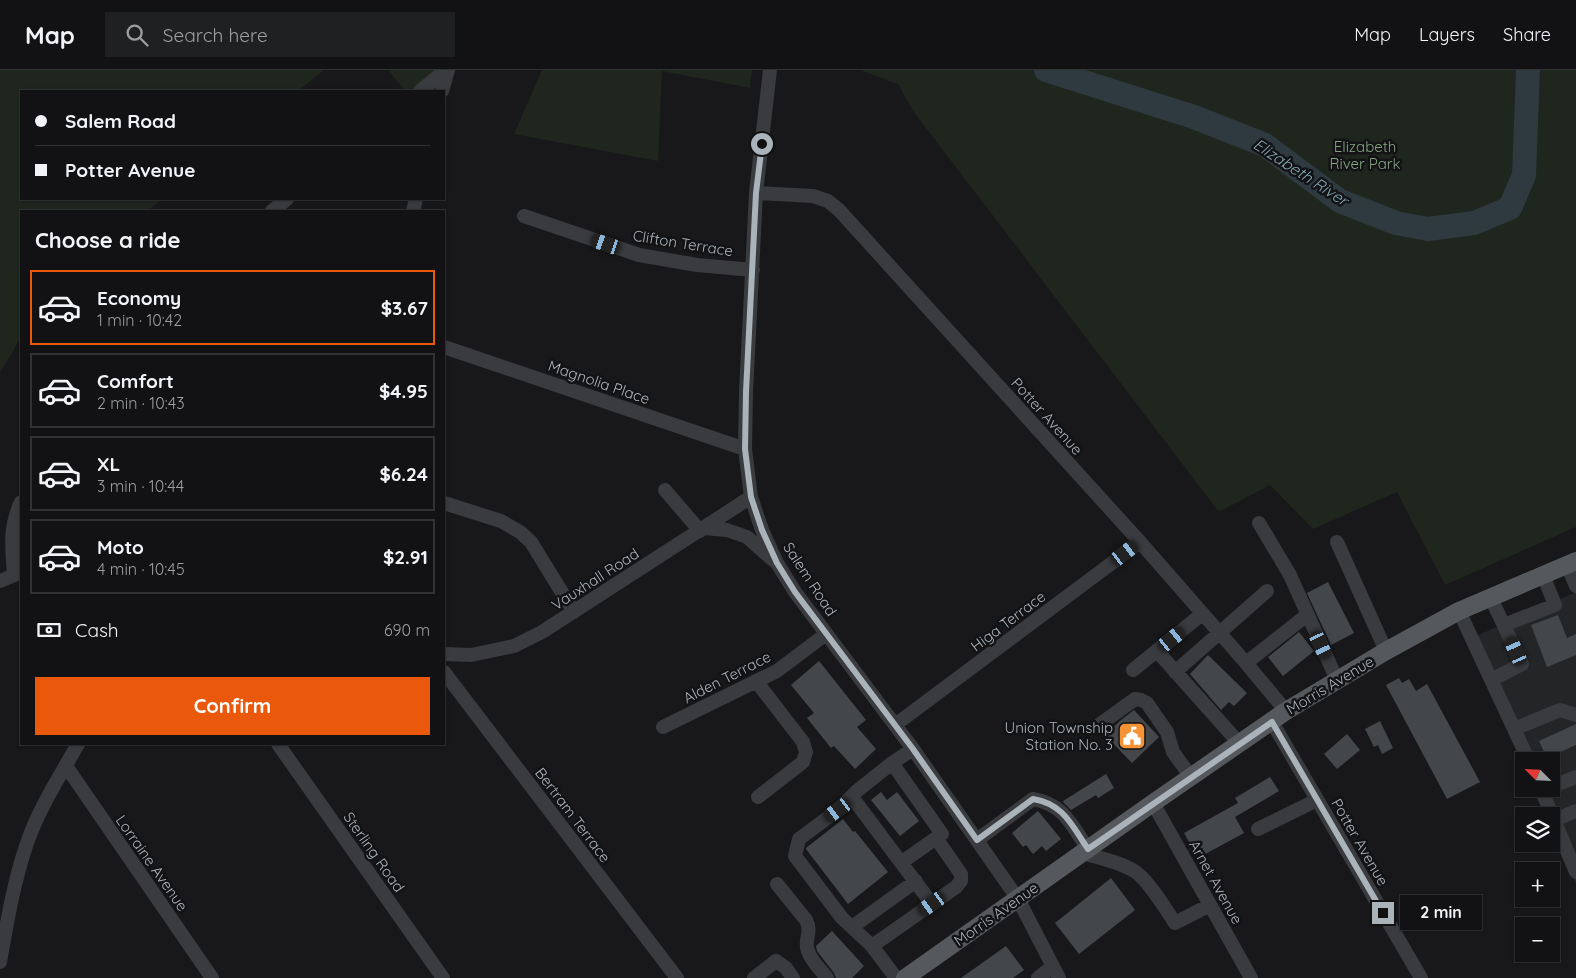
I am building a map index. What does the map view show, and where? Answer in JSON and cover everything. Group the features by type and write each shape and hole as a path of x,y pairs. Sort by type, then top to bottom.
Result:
{"main road":[{"name":"Morris Avenue","path":"905,978 1279,716 1386,651 1459,612 1571,563"}],"street":[{"path":"421,90 447,70"},
{"path":"442,90 447,70"},
{"name":"Salem Road","path":"770,70 756,193 746,392 745,449 751,497 762,530 777,563 795,592 913,749 1018,899 1056,972"},
{"name":"Potter Avenue","path":"756,193 813,196 828,201 839,210 1140,542 1246,663 1279,716 1317,800 1421,978"},
{"path":"273,210 286,200"},
{"name":"Clifton Terrace","path":"524,216 639,255 697,265 753,270"},
{"name":"Magnolia Place","path":"445,347 745,449"},
{"path":"665,490 702,530 727,530 747,536 777,563"},
{"name":"Vauxhall Road","path":"445,654 471,656 514,646 542,632 751,497"},
{"path":"445,503 500,521 520,532 531,542 574,612"},
{"path":"0,581 18,573 12,544 12,530 20,504"},
{"path":"1259,524 1290,575 1306,615 1337,680"},
{"name":"Higa Terrace","path":"895,725 1140,542"},
{"path":"1338,542 1386,651"},
{"path":"1571,563 1576,586"},
{"path":"1504,625 1555,604 1543,575"},
{"path":"1176,672 1267,591"},
{"path":"1491,598 1522,664 1491,680"},
{"path":"1459,612 1525,752"},
{"path":"1133,670 1202,614"},
{"path":"1246,663 1306,615"},
{"name":"Alden Terrace","path":"663,727 777,671 826,634"},
{"path":"1157,651 1240,743"},
{"name":"Bertram Terrace","path":"445,673 677,978"},
{"path":"756,681 803,742 806,752 803,762 758,797"},
{"path":"1100,725 1136,699 1141,700 1146,703 1167,732 1174,752 1191,777"},
{"path":"1514,729 1560,710 1576,714"},
{"path":"0,962 1,947 18,872 28,841 46,800 77,745"},
{"name":"Sterling Road","path":"279,745 443,978"},
{"path":"896,978 872,946 842,918 795,856 799,839 838,810 892,763 913,749"},
{"path":"872,946 956,887 961,881 961,874 939,836 892,763"},
{"name":"Lorraine Avenue","path":"66,766 212,978"},
{"path":"1560,783 1576,777"},
{"path":"852,797 932,904"},
{"path":"977,840 1033,799 1052,804 1062,810 1085,851 1127,867 1137,873 1175,922 1210,905"},
{"path":"1258,829 1317,800"},
{"name":"Arnet Avenue","path":"1153,803 1251,978"},
{"path":"1560,818 1576,811"},
{"path":"1560,834 1576,872"},
{"path":"902,862 939,836"},
{"path":"852,927 916,881"},
{"path":"778,884 806,920 809,926 807,951 827,978"},
{"path":"754,978 776,961 786,968 793,978"},
{"path":"1038,978 1056,972"}],"shaded area":[{"path":"1576,592 1576,884 1560,847 1560,807 1543,807 1539,798 1560,798 1560,752 1520,752 1471,640"}],"green space":[{"path":"0,70 324,70 299,90 20,90 20,200 162,200 148,210 20,210 20,339 0,373"},
{"path":"388,70 453,70 446,86 435,90 404,90"},
{"path":"542,70 752,70 750,88 662,71 658,161 514,134"},
{"name":"Elizabeth River Park","path":"860,70 1576,70 1576,527 1445,585 1397,492 1313,529 1270,485 1219,512 913,111 898,84"}],"building":[{"path":"1328,582 1354,633 1331,645 1307,593"},
{"path":"1558,615 1567,638 1576,634 1576,655 1547,667 1531,625"},
{"path":"1299,632 1314,651 1283,676 1268,657"},
{"path":"1208,655 1247,693 1234,706 1229,702 1221,710 1190,674"},
{"path":"819,661 866,720 857,727 876,749 855,769 834,746 831,748 807,718 814,713 791,685"},
{"path":"1399,678 1402,683 1409,679 1416,691 1427,684 1480,782 1447,799 1386,685"},
{"name":"Union Township Station No. 3","path":"1134,710 1159,737 1132,763 1105,735"},
{"path":"1380,721 1393,748 1382,754 1378,745 1374,747 1365,729"},
{"path":"1576,724 1576,745 1560,752 1544,752 1539,741"},
{"path":"1347,734 1360,750 1337,769 1324,754"},
{"path":"1106,774 1114,788 1098,798 1096,795 1071,810 1064,803 1063,801"},
{"path":"1270,777 1279,791 1235,817 1244,833 1198,858 1184,833 1238,803 1235,798"},
{"path":"881,792 887,800 897,792 919,821 900,836 871,800"},
{"path":"1038,811 1061,839 1046,851 1042,846 1033,854 1026,845 1023,847 1012,833"},
{"path":"843,819 888,872 848,904 806,849"},
{"path":"1111,878 1135,910 1079,954 1055,923"},
{"path":"832,931 864,966 852,978 836,978 817,951 816,946"},
{"path":"1006,946 1024,970 1013,978 961,978"}],"waterway":[{"name":"Elizabeth River","path":"1046,70 1194,117 1265,145 1340,201 1396,223 1428,229 1474,223 1510,208 1524,175 1528,70"}],"place":[{"name":"Union Township Station No. 3","path":"1132,736"}],"route":[{"path":"762,144 756,193 746,392 745,449 751,497 762,530 777,563 795,592 913,749 977,840 1033,799 1052,804 1062,810 1088,849 1272,722 1383,913"}]}
